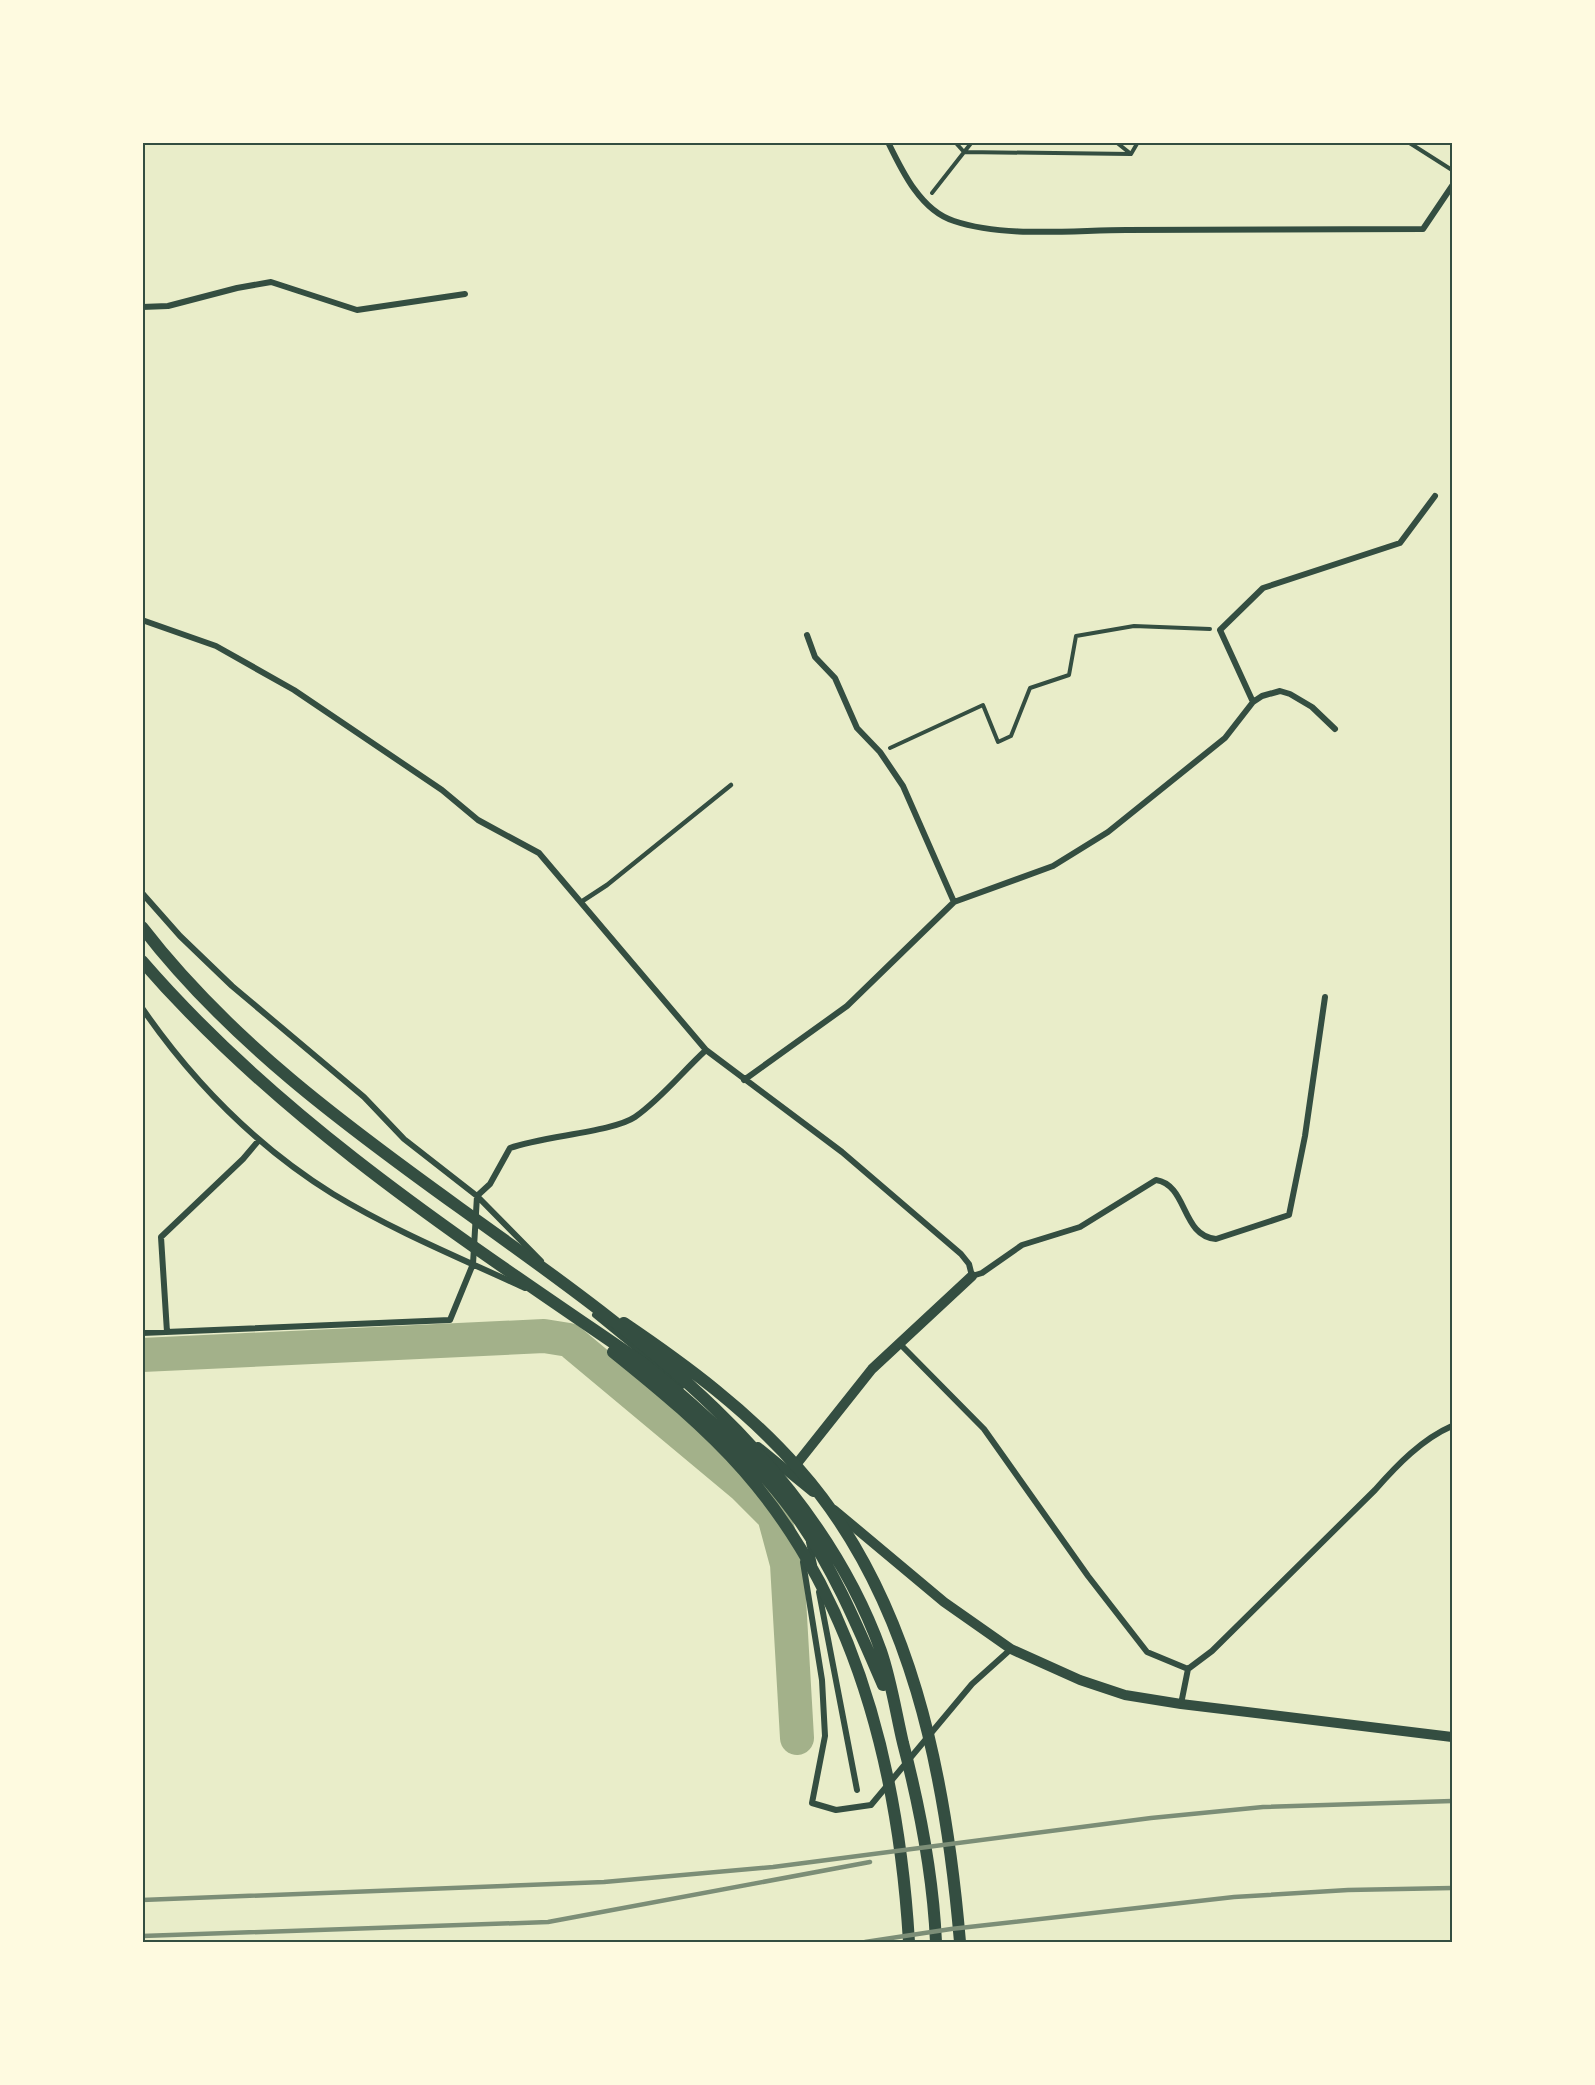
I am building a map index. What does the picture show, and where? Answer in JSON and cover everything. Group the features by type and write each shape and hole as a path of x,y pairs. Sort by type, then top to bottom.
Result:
{"main road":[{"path":"142,927 184,976 255,1047 384,1153 548,1271 647,1338 743,1413 799,1469 836,1518 864,1562 896,1631 924,1725 940,1790 950,1846 960,1942"},
{"path":"142,961 210,1034 256,1078 373,1173 644,1364 687,1398 801,1522 840,1591 897,1717"},
{"path":"548,1271 693,1389 772,1468 810,1515 851,1584 881,1652 914,1786 928,1862 936,1942"},
{"path":"536,1290 638,1372 714,1439 771,1505 817,1574 850,1647 879,1739 900,1851 909,1942"}],"street":[{"path":"888,142 911,185 926,201 952,221 1000,229 1247,228 1291,231 1423,229 1452,186"},
{"path":"142,307 168,306 237,288 271,282 357,310 465,294"},
{"path":"1253,702 1220,630 1263,588 1400,543 1436,496"},
{"path":"142,620 216,646 333,715 441,790 478,820 539,853 706,1050 842,1152 961,1254 969,1264 972,1276"},
{"path":"807,635 815,657 835,678 857,728 896,773 913,806 954,902"},
{"path":"744,1080 847,1006 954,902 1053,866 1108,832 1225,738 1253,702 1262,696 1280,691 1311,707 1335,729"},
{"path":"142,893 180,936 232,986 364,1097 404,1139 477,1197 595,1314 944,1602 1011,1649 1080,1680 1125,1695 1452,1737"},
{"path":"1011,1649 972,1684 871,1805 836,1810 812,1803 825,1736 822,1680 789,1473 859,1384 972,1276 981,1273 1022,1245 1080,1227 1156,1180 1166,1182 1173,1189 1190,1223 1201,1235 1210,1238 1216,1239 1289,1215 1305,1136 1325,997"},
{"path":"142,1008 203,1086 259,1140 333,1193 414,1238 474,1264 591,1323 650,1360"},
{"path":"142,1333 450,1320 474,1264 477,1197 490,1184 510,1148 532,1140 619,1124 635,1117 706,1050"},
{"path":"167,1332 161,1237 243,1160 259,1140"},
{"path":"900,1344 984,1429 1088,1576 1148,1652 1188,1669"},
{"path":"1181,1704 1188,1669 1212,1651 1375,1490 1399,1463 1452,1426"},
{"path":"789,1473 811,1551 857,1790"}],"lane":[{"path":"581,902 608,885 731,785"}],"path":[{"path":"955,142 964,152 1131,154"},
{"path":"926,201 972,142"},
{"path":"1116,142 1131,154"},
{"path":"1131,154 1138,142"},
{"path":"1408,142 1452,170"},
{"path":"880,753 983,705 998,742 1011,736 1030,688 1069,675 1076,636 1134,626 1220,630"}],"waterway":[{"path":"142,1355 544,1336 569,1340 744,1486 774,1516 787,1564 797,1738"}],"railway":[{"path":"142,1900 604,1882 773,1867 1151,1818 1263,1807 1452,1801"},
{"path":"142,1936 548,1922 870,1862"},
{"path":"865,1942 951,1929 1234,1897 1348,1890 1452,1888"}]}
